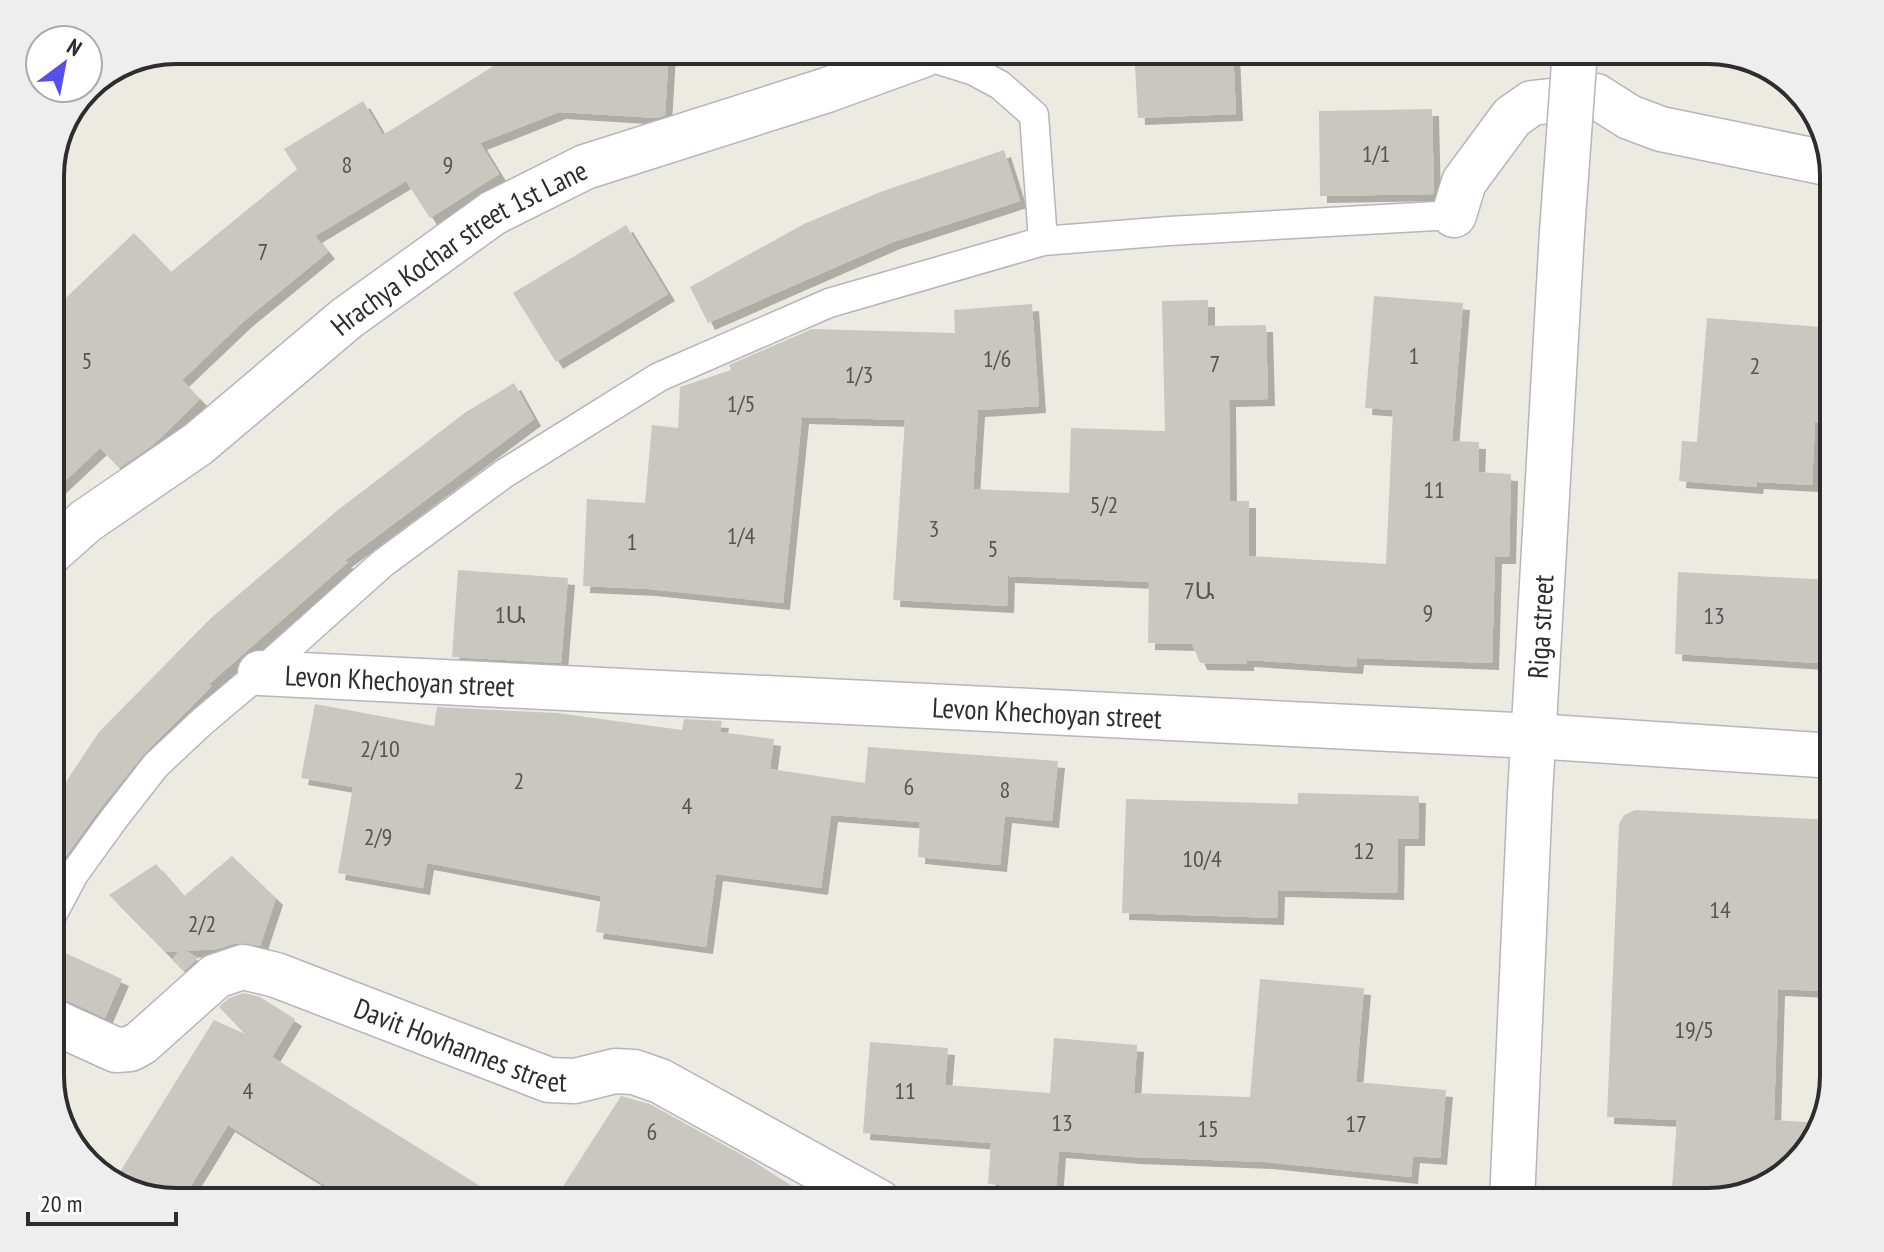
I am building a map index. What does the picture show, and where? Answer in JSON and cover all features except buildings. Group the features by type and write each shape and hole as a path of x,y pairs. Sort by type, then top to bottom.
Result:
{"street":[{"name":"Hrachya Kochar street 1st Lane","path":"64,541 86,521 198,444 347,318 493,213 585,167 827,90 896,64"},
{"name":"Riga street","path":"1513,1188 1534,736 1574,64"},
{"path":"1454,215 1464,182 1512,117 1532,103 1596,96 1629,117 1661,129 1819,162"},
{"name":"Levon Khechoyan street","path":"260,673 1534,736 1820,755"},
{"name":"Davit Hovhannes street","path":"64,1026 116,1050 130,1049 141,1043 216,976 243,967 276,975 549,1080 575,1081 615,1071 634,1072 660,1081 854,1188"}],"lane":[{"path":"955,64 1000,85 1034,115 1043,241"},
{"path":"64,893 74,874 156,765 383,563 505,473 659,377 829,303 1043,241 1454,215"}]}
